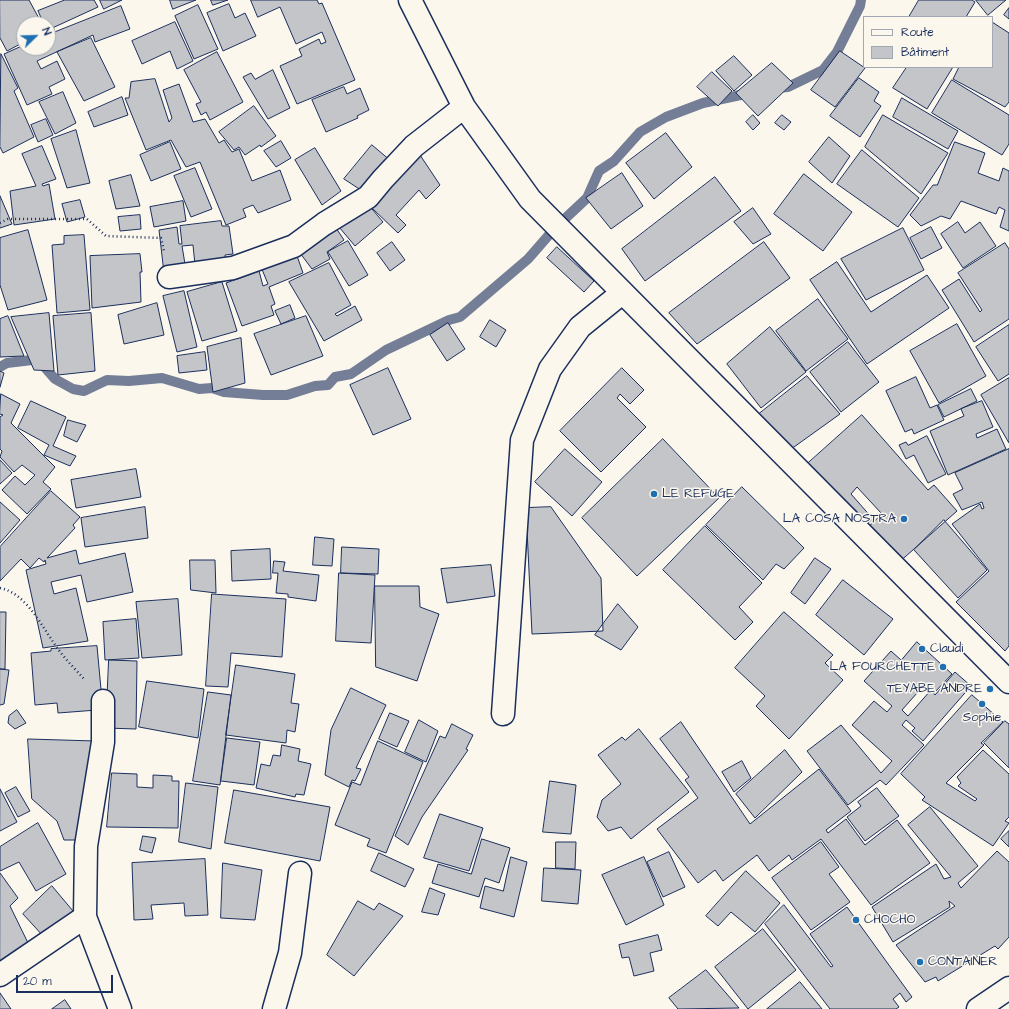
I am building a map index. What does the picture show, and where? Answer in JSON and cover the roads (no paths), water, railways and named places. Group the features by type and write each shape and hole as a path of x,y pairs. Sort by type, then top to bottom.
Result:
{"street":[{"path":"410,0 464,107 530,199 1009,682"},
{"path":"169,277 232,268 294,246 324,224 368,197 414,146 464,107"},
{"path":"503,714 522,440 550,369 580,327 622,293"},
{"path":"103,701 104,742 86,846 85,917 120,1009"},
{"path":"274,1009 290,953 300,873"},
{"path":"0,975 85,917"},
{"path":"978,1009 1009,988"}],"waterway":[{"path":"778,88 788,87 823,70 837,52 860,6 861,0"},
{"path":"0,367 7,363 32,360 41,363 55,379 73,389 84,391 107,380 129,381 162,378 199,389 212,388 224,392 263,395 287,395 315,386 328,385 335,377 351,374 386,350 449,320 460,317 528,259 555,228 587,198 599,171 614,161 640,132 666,117 703,103 750,93"}],"place":[{"name":"LE REFUGE","path":"654,494"},
{"name":"LA COSA NOSTRA","path":"904,519"},
{"name":"Claudi","path":"922,649"},
{"name":"LA FOURCHETTE","path":"943,667"},
{"name":"TEYABE ANDRE","path":"990,689"},
{"name":"Sophie","path":"982,704"},
{"name":"CHOCHO","path":"856,920"},
{"name":"CONTAINER","path":"920,962"}]}
